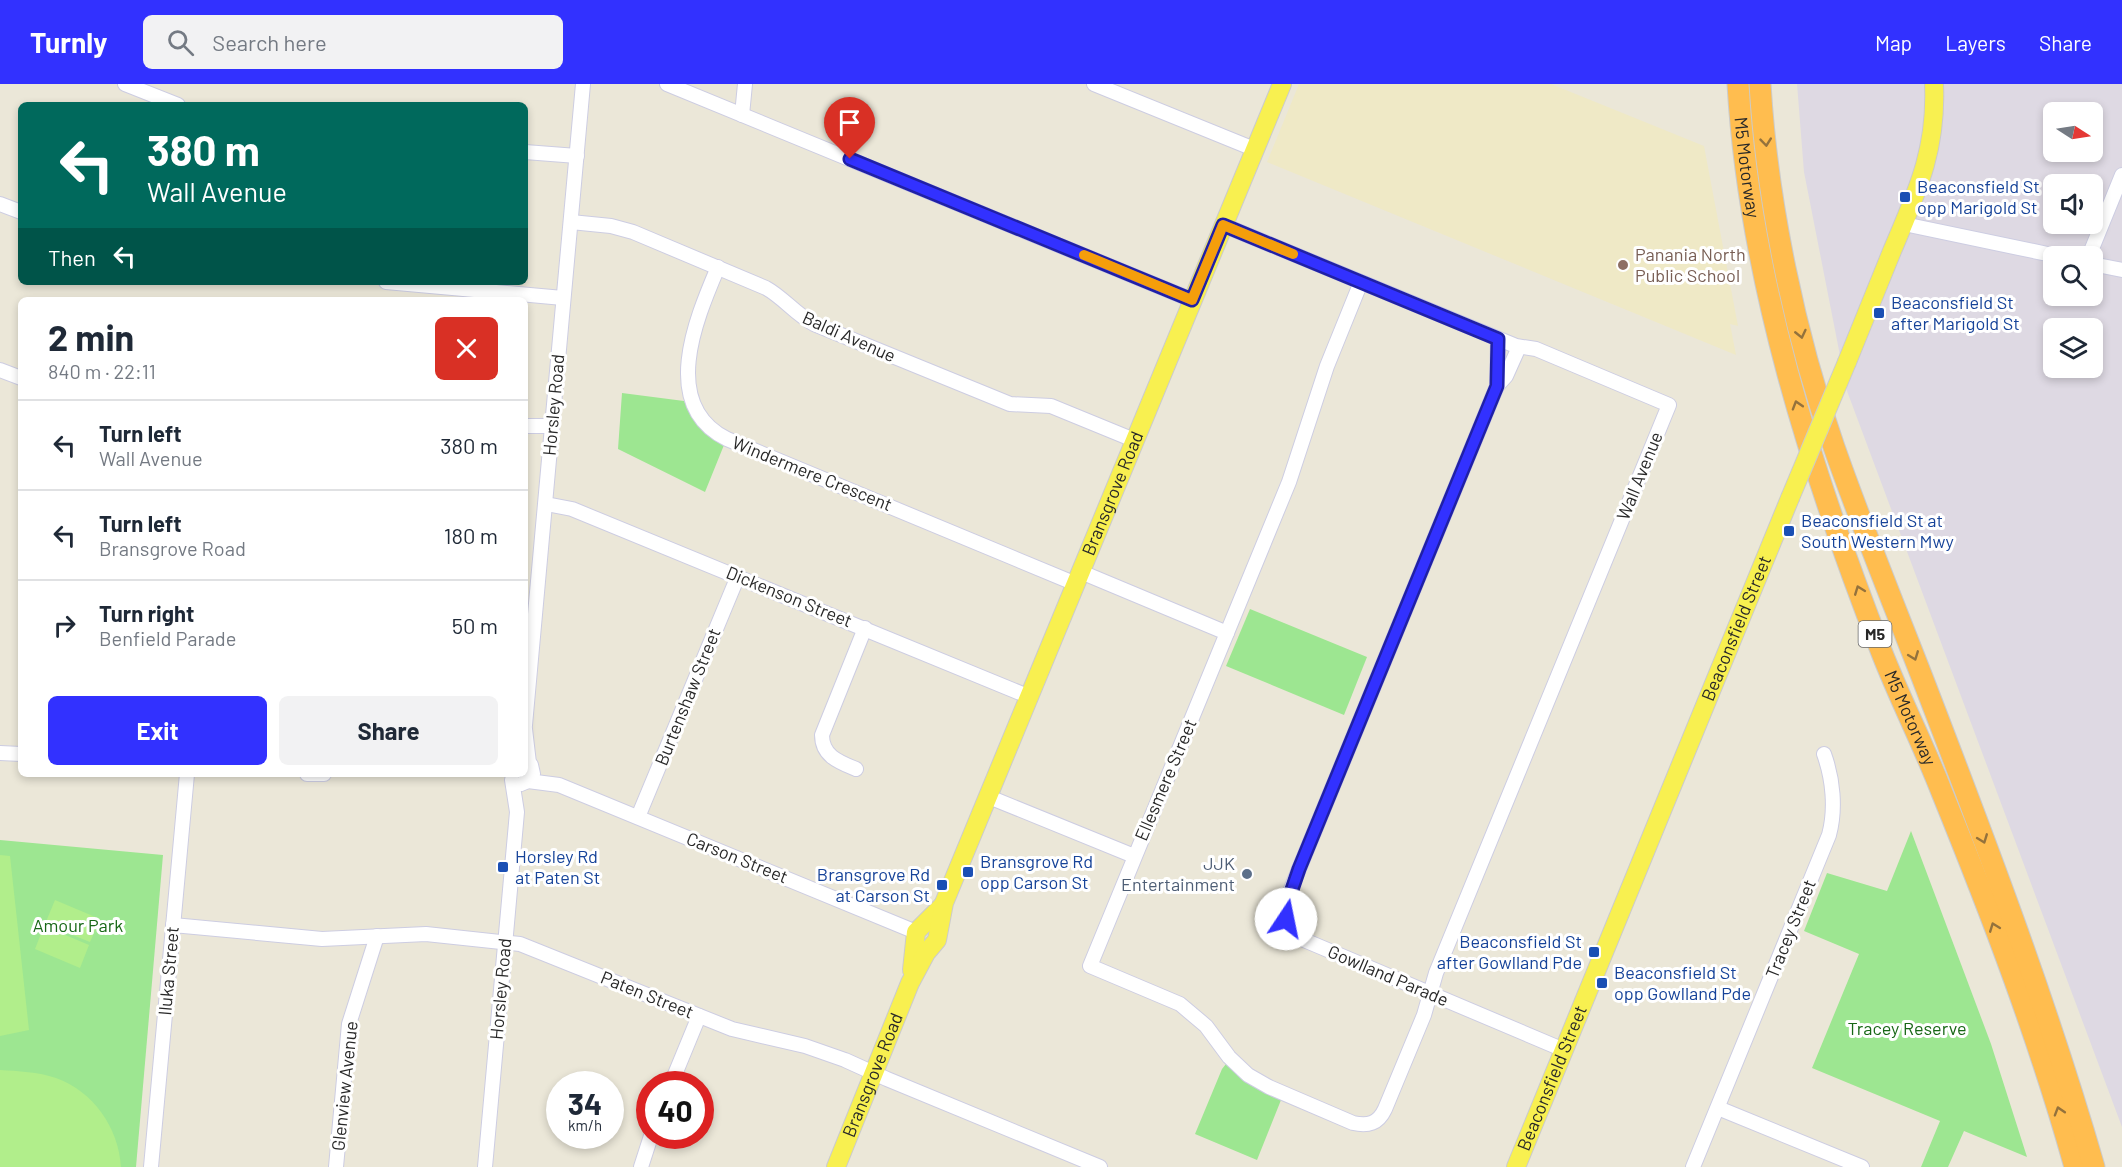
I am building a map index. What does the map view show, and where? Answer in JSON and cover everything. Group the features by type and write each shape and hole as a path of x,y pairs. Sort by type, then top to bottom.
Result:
{"highway":[{"name":"M5 Motorway","path":"1738,84 1758,240 1795,399 1835,528 1884,656 1941,789 2033,1028 2075,1167"},
{"name":"M5 Motorway","path":"1760,84 1768,162 1783,253 1805,350 1833,445 2027,956 2094,1167"}],"main road":[{"name":"Bransgrove Road","path":"836,1167 910,983 925,935 944,903 989,797 1282,84"},
{"name":"Beaconsfield Street","path":"1516,1167 1920,183 1932,141 1934,84"}],"street":[{"path":"125,84 170,102"},
{"name":"Horsley Road","path":"528,651 531,575 546,504 551,426 584,84"},
{"path":"667,84 1192,300"},
{"path":"742,115 745,84"},
{"path":"1094,84 1254,150"},
{"path":"528,152 577,156"},
{"path":"2093,246 2122,175"},
{"path":"0,204 18,211"},
{"name":"Baldi Avenue","path":"571,222 622,229 766,288 782,298 799,316 814,324 1010,404 1051,406 1134,440"},
{"path":"1904,224 2043,253"},
{"name":"Wall Avenue","path":"1223,225 1498,339 1519,347 1536,350 1669,405 1436,973 1430,994"},
{"path":"2103,266 2122,270"},
{"name":"Windermere Crescent","path":"718,267 694,327 688,379 692,402 710,428 727,439 1079,578 1227,633"},
{"name":"Ellesmere Street","path":"1361,282 1327,366 1294,469 1090,966 1170,999 1190,1010 1206,1026 1238,1067 1258,1082 1353,1123 1367,1125 1376,1130 1424,1015 1430,994"},
{"path":"419,285 563,298"},
{"name":"Gowlland Parade","path":"1497,386 1498,339"},
{"name":"Gowlland Parade","path":"1519,347 1506,376 1497,386 1303,859 1285,910 1287,924 1296,935 1304,940 1564,1050"},
{"path":"0,370 18,377"},
{"path":"528,426 551,426"},
{"name":"Dickenson Street","path":"546,504 572,508 1030,697"},
{"name":"Burtenshaw Street","path":"638,818 738,576"},
{"path":"856,769 829,755 822,735 865,628"},
{"path":"0,753 18,754"},
{"name":"Tracey Street","path":"1693,1167 1829,835 1832,816 1832,786 1824,754"},
{"name":"Horsley Road","path":"528,775 533,774 529,763"},
{"name":"Carson Street","path":"529,763 558,785"},
{"name":"Iluka Street","path":"151,1167 187,777"},
{"name":"Horsley Road","path":"485,1167 517,812 515,778"},
{"name":"Carson Street","path":"515,778 558,785 925,935"},
{"path":"989,797 1134,856"},
{"name":"Paten Street","path":"173,926 322,939 434,935 506,941 527,946 744,1033 815,1049 1100,1167"},
{"name":"Glenview Avenue","path":"336,1167 350,1024 377,936"},
{"path":"676,1071 699,1016"},
{"path":"1718,1108 1854,1166"},
{"path":"641,1167 647,1149"}],"shaded area":[{"name":"Panania North Public School","path":"1299,84 1551,84 1704,146 1738,326 1730,324 1736,355 1267,162"},
{"path":"1797,84 2122,84 2122,1127 1847,391 1804,172"}],"green space":[{"path":"622,393 684,401 700,427 724,445 705,492 618,449"},
{"path":"1250,609 1367,657 1344,715 1226,666"},
{"name":"Tracey Reserve","path":"1911,831 1991,1044 2027,1157 1964,1131 1948,1167 1921,1167 1940,1121 1812,1068 1859,954 1804,931 1827,873 1887,891"},
{"name":"Amour Park","path":"0,840 163,855 136,1167 0,1167"},
{"path":"0,855 10,856 29,1030 0,1036"},
{"path":"55,900 100,919 90,942 45,924"},
{"path":"44,926 89,945 80,968 35,949"},
{"path":"1226,1064 1246,1082 1281,1100 1257,1160 1195,1134"},
{"path":"0,1070 49,1076 81,1092 102,1113 109,1125 115,1138 121,1167 0,1167"}],"slow traffic":[{"path":"1084,255 1192,300 1223,225 1293,254"}],"place":[{"name":"Beaconsfield St opp Marigold St","path":"1905,197"},
{"name":"Panania North Public School","path":"1623,265"},
{"name":"Beaconsfield St after Marigold St","path":"1879,313"},
{"name":"Beaconsfield St at South Western Mwy","path":"1789,531"},
{"name":"Horsley Rd at Paten St","path":"503,867"},
{"name":"Bransgrove Rd opp Carson St","path":"968,872"},
{"name":"JJK Entertainment","path":"1247,874"},
{"name":"Bransgrove Rd at Carson St","path":"942,885"},
{"name":"Beaconsfield St after Gowlland Pde","path":"1594,952"},
{"name":"Beaconsfield St opp Gowlland Pde","path":"1602,983"}],"route":[{"path":"850,159 1192,300 1223,225 1498,339 1497,386 1299,869 1286,907 1286,919"}]}
